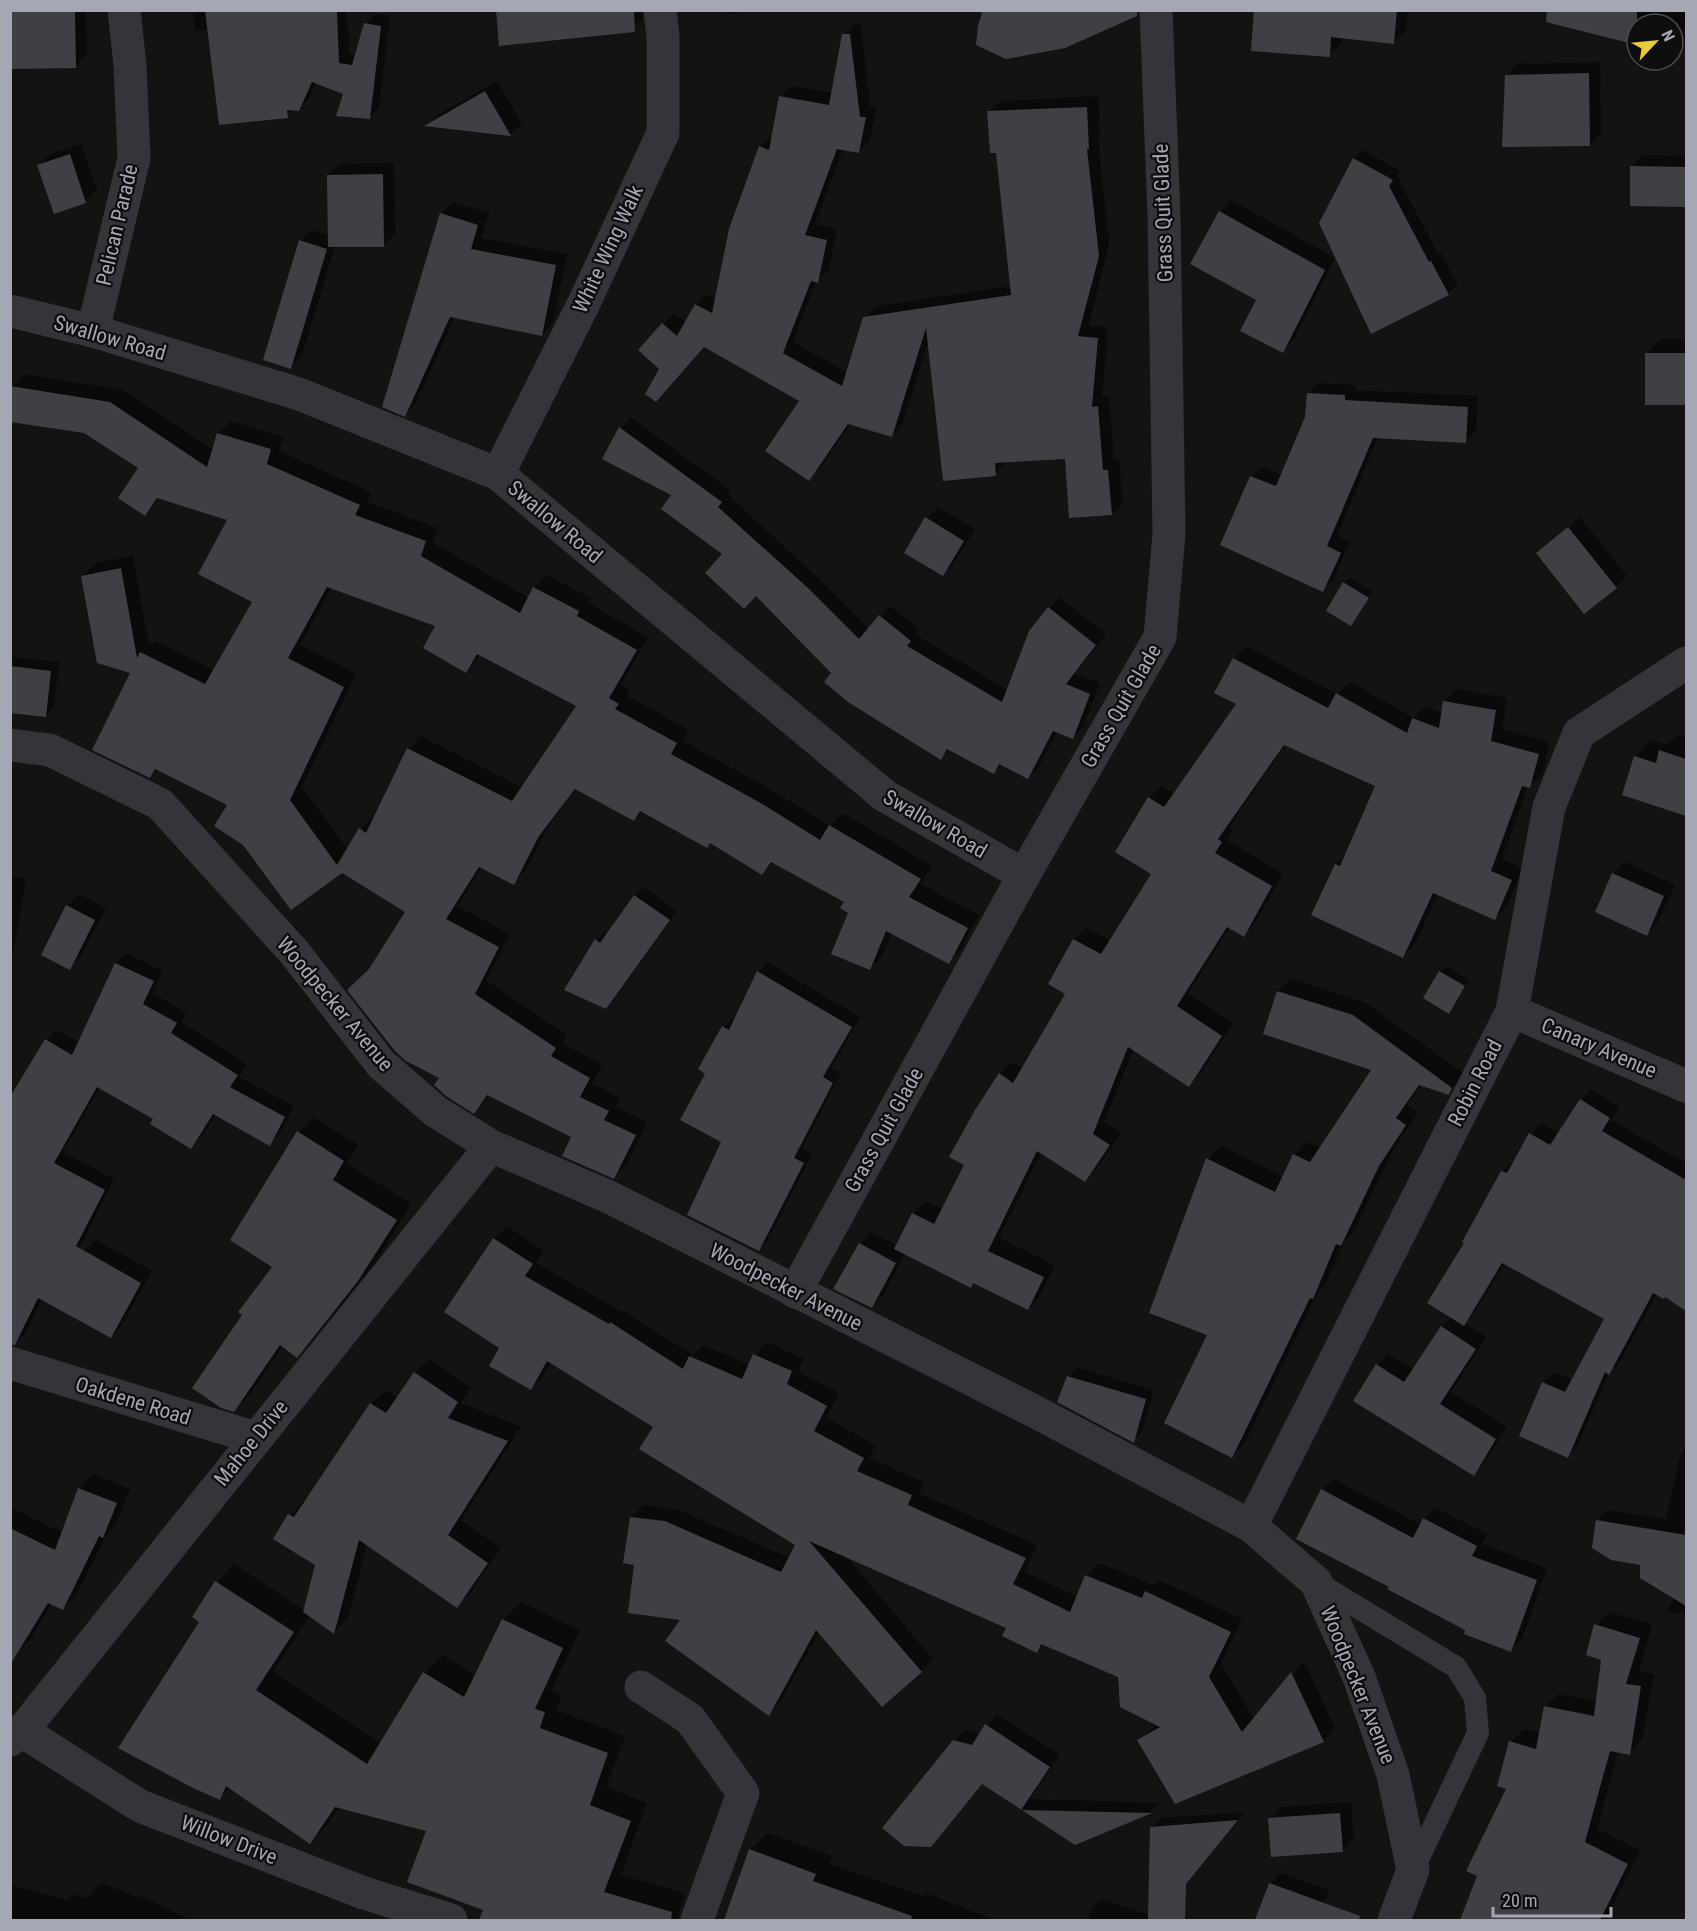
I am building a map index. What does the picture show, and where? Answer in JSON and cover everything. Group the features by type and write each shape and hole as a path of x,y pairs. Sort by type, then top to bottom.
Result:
{"street":[{"name":"Pelican Parade","path":"93,331 134,158 130,64 124,10"},
{"name":"White Wing Walk","path":"498,474 584,303 663,133 663,37 660,10"},
{"name":"Grass Quit Glade","path":"795,1292 1024,875 1160,637 1169,534 1164,215 1156,10"},
{"name":"Swallow Road","path":"10,311 93,331 299,394 498,474 885,796 1024,875"},
{"name":"Robin Road","path":"1251,1526 1512,1011 1549,807 1579,733 1686,663"},
{"name":"Woodpecker Avenue","path":"10,745 50,750 160,804 294,952 381,1064 435,1111 491,1146 609,1197 1032,1410 1251,1526 1316,1582 1359,1677 1393,1775 1413,1870"},
{"name":"Canary Avenue","path":"1512,1011 1686,1086"},
{"name":"Mahoe Drive","path":"16,1735 491,1146"},
{"name":"Oakdene Road","path":"10,1364 256,1438"},
{"path":"641,1687 690,1719 743,1793 697,1920"},
{"name":"Willow Drive","path":"16,1735 140,1806 364,1893 451,1920"},
{"path":"1394,1920 1413,1870"}],"lane":[{"path":"1316,1582 1456,1667 1475,1698 1478,1733 1413,1870"}],"building":[{"path":"12,10 75,10 76,68 12,69"},
{"path":"205,10 337,10 339,63 352,65 364,23 381,26 370,119 336,116 343,94 312,82 299,111 287,110 288,118 219,125"},
{"path":"496,10 634,10 635,32 499,46"},
{"path":"983,10 1137,10 1137,16 1065,48 1006,59 976,45 978,25"},
{"path":"1254,10 1397,10 1394,44 1331,37 1330,57 1251,51"},
{"path":"1547,10 1637,10 1637,12 1625,12 1625,42 1546,22"},
{"path":"842,34 850,34 860,117 866,117 859,153 837,149 805,235 827,240 818,283 811,281 783,353 842,386 863,317 1011,295 996,153 990,153 987,111 1087,107 1089,149 1087,149 1099,256 1078,336 1098,338 1092,407 1098,406 1103,470 1108,470 1112,515 1069,518 1065,459 995,463 996,476 943,481 926,328 892,437 848,424 809,481 765,451 799,401 704,347 656,402 645,394 659,369 638,350 662,323 677,336 695,304 712,313 729,229 759,146 769,150 779,96 829,105"},
{"path":"1589,73 1590,146 1502,147 1505,75"},
{"path":"485,91 511,136 424,126"},
{"path":"70,154 86,203 54,214 37,165"},
{"path":"1353,158 1393,180 1389,186 1449,295 1371,334 1319,223"},
{"path":"1630,166 1686,167 1686,207 1630,206"},
{"path":"383,174 384,247 328,247 327,175"},
{"path":"1219,211 1325,270 1283,353 1240,331 1256,300 1190,264"},
{"path":"440,213 478,225 471,249 556,265 542,336 450,317 405,417 382,407"},
{"path":"299,240 327,249 291,369 263,360"},
{"path":"1645,353 1686,353 1686,405 1645,405"},
{"path":"10,386 110,402 207,467 217,433 271,449 267,464 360,505 355,515 426,541 421,556 520,613 533,587 579,611 577,616 637,650 609,698 619,704 615,709 677,743 671,754 759,802 820,840 829,825 921,879 909,897 968,928 949,964 886,931 870,970 831,954 848,913 840,908 844,902 771,862 762,875 710,843 707,848 640,811 634,821 575,789 539,836 514,885 479,867 446,919 499,947 475,994 556,1048 551,1056 590,1078 580,1097 609,1111 604,1120 636,1135 614,1179 562,1156 571,1137 487,1095 474,1114 446,1096 434,1085 439,1078 406,1061 395,1051 347,990 369,969 405,912 342,873 291,910 243,845 214,826 227,805 155,769 150,778 92,750 130,673 97,663 81,576 121,568 137,658 140,652 205,684 252,602 198,574 227,520 157,498 145,516 118,498 138,468 84,433 10,422","holes":["327,587 435,626 423,648 466,673 477,654 576,706 512,801 407,748 366,833 359,828 337,865 290,800 344,687 288,658"]},
{"path":"1307,393 1345,395 1345,400 1468,407 1466,443 1373,438 1327,546 1341,553 1323,592 1220,545 1250,476 1276,486 1305,417"},
{"path":"619,427 722,502 718,507 808,588 859,639 879,615 911,641 907,646 1002,702 1029,631 1048,607 1096,645 1066,684 1090,694 1073,739 1053,731 1028,779 999,764 994,774 947,749 941,760 848,702 824,682 831,673 756,596 744,609 705,573 722,554 661,509 671,495 602,459"},
{"path":"925,517 964,541 943,576 904,553"},
{"path":"1568,527 1617,588 1584,614 1536,553"},
{"path":"1343,582 1369,598 1351,626 1326,611"},
{"path":"1233,658 1328,708 1336,693 1407,733 1412,718 1439,728 1443,701 1496,710 1491,741 1539,754 1530,788 1522,786 1491,871 1512,880 1495,920 1433,893 1403,958 1311,915 1335,864 1340,866 1375,786 1284,745 1218,839 1222,842 1215,853 1272,886 1244,937 1227,927 1177,1006 1222,1036 1189,1087 1128,1047 1093,1134 1110,1145 1085,1182 1037,1151 988,1251 1044,1277 1028,1310 973,1283 971,1288 894,1249 912,1213 934,1224 964,1165 949,1157 975,1110 999,1073 1013,1083 1065,994 1048,984 1073,939 1101,954 1151,874 1115,852 1148,797 1164,807 1236,704 1214,693"},
{"path":"10,666 51,671 46,717 10,713"},
{"path":"1659,750 1686,759 1686,816 1622,795 1634,756 1656,763"},
{"path":"1612,873 1664,896 1647,936 1595,912"},
{"path":"634,895 670,920 606,1009 564,990 595,939 600,943"},
{"path":"66,905 95,920 70,970 41,955"},
{"path":"115,963 154,981 143,1004 177,1023 171,1033 238,1075 230,1087 285,1117 270,1146 213,1114 191,1149 150,1124 153,1119 97,1087 54,1163 105,1190 76,1246 141,1283 111,1338 38,1298 15,1345 10,1345 10,1097 45,1039 72,1055"},
{"path":"757,971 852,1027 823,1077 833,1083 794,1158 804,1163 759,1251 687,1215 721,1142 680,1120 705,1074 698,1069 722,1026 729,1030"},
{"path":"1439,971 1465,986 1449,1014 1423,998"},
{"path":"1277,991 1353,1015 1452,1088 1449,1095 1419,1085 1396,1118 1406,1125 1379,1166 1341,1246 1336,1244 1313,1299 1310,1298 1232,1458 1164,1423 1207,1335 1149,1313 1206,1158 1275,1192 1293,1154 1310,1162 1371,1070 1263,1034"},
{"path":"1580,1099 1610,1118 1602,1131 1686,1180 1686,1311 1665,1297 1664,1299 1653,1293 1609,1375 1605,1372 1568,1458 1519,1436 1542,1382 1565,1392 1604,1319 1502,1263 1464,1326 1427,1303 1464,1243 1462,1242 1501,1171 1507,1173 1529,1133 1550,1145"},
{"path":"297,1131 344,1161 333,1180 397,1220 358,1281 297,1358 280,1345 234,1412 221,1408 192,1388 242,1315 238,1312 272,1267 230,1240"},
{"path":"493,1238 533,1264 525,1276 609,1324 610,1322 683,1369 689,1356 742,1379 753,1354 792,1371 787,1384 827,1406 814,1431 864,1458 857,1471 912,1495 908,1505 1026,1558 1013,1584 1070,1612 1085,1575 1142,1598 1145,1591 1231,1632 1209,1677 1242,1732 1291,1672 1324,1742 1175,1804 1137,1740 1160,1727 1120,1707 1118,1677 1041,1644 1037,1653 1002,1636 1006,1628 809,1541 922,1672 882,1707 816,1630 769,1716 665,1641 680,1620 628,1613 634,1565 623,1563 630,1517 665,1521 781,1572 795,1545 639,1449 653,1427 547,1361 531,1390 489,1366 499,1348 444,1312"},
{"path":"859,1243 896,1263 872,1308 833,1289"},
{"path":"1441,1326 1476,1349 1440,1404 1496,1439 1474,1476 1353,1401 1376,1364 1404,1382"},
{"path":"414,1372 458,1402 448,1418 508,1441 448,1535 488,1563 457,1608 359,1540 334,1634 303,1612 315,1565 273,1539 288,1514 294,1517 370,1403 386,1413"},
{"path":"1067,1376 1146,1399 1134,1443 1057,1402"},
{"path":"78,1488 117,1503 103,1538 99,1536 63,1610 48,1603 10,1665 10,1528 55,1550"},
{"path":"1321,1489 1413,1538 1423,1518 1477,1546 1472,1556 1537,1580 1511,1652 1464,1634 1465,1630 1387,1589 1389,1587 1296,1539"},
{"path":"1596,1520 1686,1535 1686,1606 1640,1578 1640,1565 1611,1560 1592,1548"},
{"path":"215,1581 294,1632 256,1690 367,1764 423,1672 464,1697 502,1619 563,1648 535,1709 545,1712 540,1728 608,1753 590,1805 631,1821 604,1892 672,1912 671,1920 479,1920 483,1910 407,1882 426,1831 335,1807 310,1844 226,1786 220,1800 118,1748 199,1622 192,1617"},
{"path":"1594,1624 1640,1638 1626,1684 1641,1686 1630,1755 1610,1751 1585,1842 1628,1864 1600,1920 1460,1920 1477,1876 1466,1871 1506,1789 1497,1786 1509,1741 1536,1749 1544,1706 1594,1716 1601,1660 1586,1655"},
{"path":"985,1724 1050,1767 1021,1810 982,1784 931,1847 904,1846 882,1828 953,1740 972,1745"},
{"path":"1022,1810 1152,1813 1075,1845"},
{"path":"1340,1813 1343,1852 1271,1857 1268,1818"},
{"path":"1238,1820 1186,1884 1185,1920 1148,1920 1150,1827"},
{"path":"749,1849 816,1874 813,1881 912,1916 911,1920 724,1920"},
{"path":"1269,1883 1360,1916 1359,1920 1255,1920"}]}
